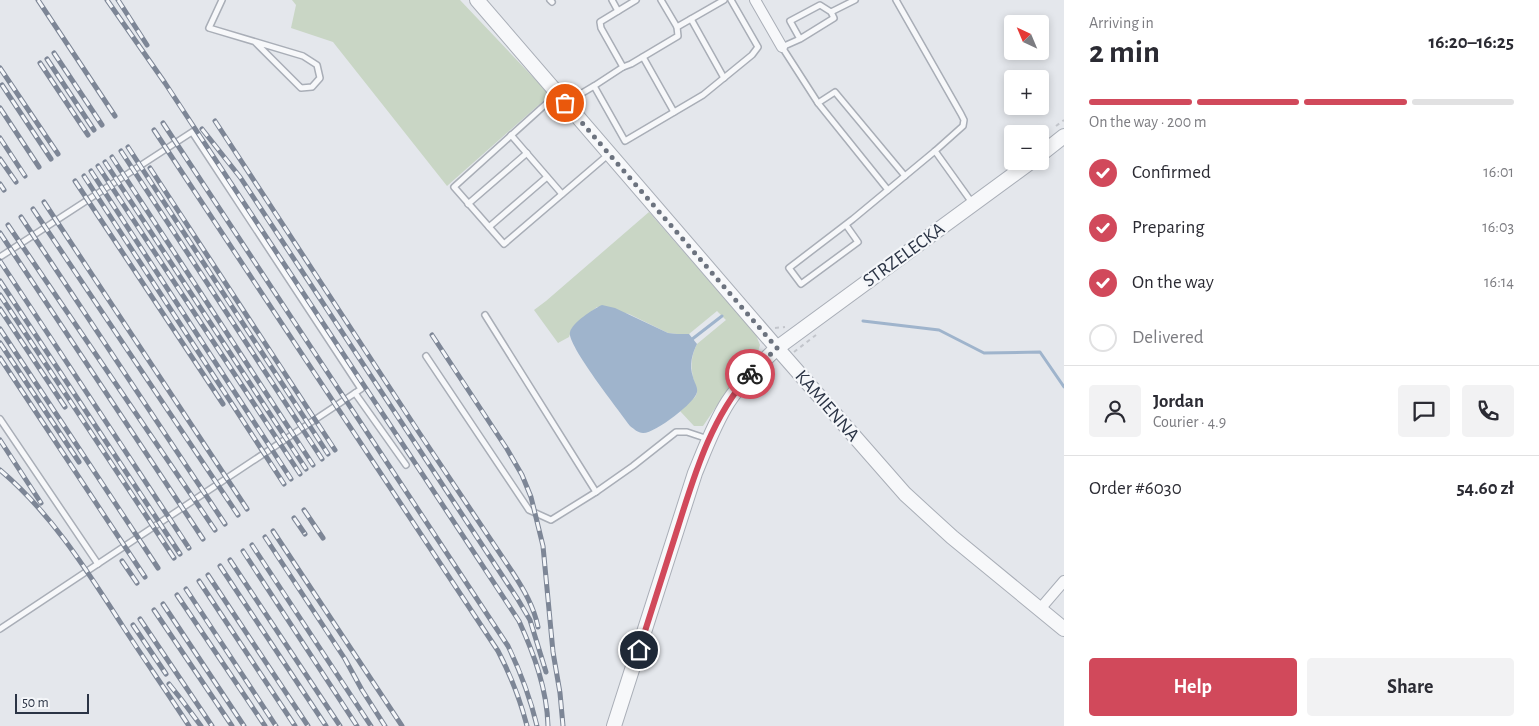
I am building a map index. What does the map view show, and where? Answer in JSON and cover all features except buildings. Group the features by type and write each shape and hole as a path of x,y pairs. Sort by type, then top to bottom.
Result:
{"street":[{"name":"KAMIENNA","path":"477,0 905,494 952,537 1064,629"},
{"path":"754,0 782,47"},
{"path":"1049,148 1064,136"},
{"name":"STRZELECKA","path":"614,726 695,473 708,439 725,407 739,387 757,366 777,348 1020,170"},
{"path":"1040,610 1064,581"}],"lane":[{"path":"222,0 209,28 303,56 317,65 320,78 312,88 301,88 255,42"},
{"path":"612,0 618,11"},
{"path":"623,66 601,28 600,22 636,0"},
{"path":"609,154 504,244 454,188 511,135 561,98 594,86 623,66 643,57 678,36 677,27 661,0"},
{"path":"677,27 724,0"},
{"path":"594,86 625,141 703,94 752,55 758,47 731,0"},
{"path":"831,12 855,0"},
{"path":"846,224 858,242 801,284 789,268 935,152 964,126 964,120 896,0"},
{"path":"800,39 790,21 820,5 831,12 834,18 800,39 782,47 818,103 888,190"},
{"path":"691,19 724,78"},
{"path":"643,57 674,112"},
{"path":"818,103 835,92 905,176"},
{"path":"0,257 192,132 361,389 0,629"},
{"path":"511,135 562,194"},
{"path":"935,152 973,204"},
{"path":"468,204 526,153"},
{"path":"489,227 547,176"},
{"path":"485,315 596,492"},
{"path":"426,356 529,510 551,520 633,466 676,432 687,432 708,439"},
{"path":"354,393 406,465"},
{"path":"0,419 98,564"}],"green space":[{"path":"292,0 460,0 550,95 447,186 333,42 291,28 296,5"},
{"path":"649,212 756,335 760,345 757,355 737,376 703,426 694,426 680,411 697,393 692,374 692,356 697,344 726,320 717,311 689,334 677,334 668,333 629,314 597,307 572,328 569,337 558,343 534,310"}],"water":[{"path":"602,305 615,308 668,333 689,334 697,344 691,364 697,390 695,397 674,417 648,432 636,431 630,426 585,364 571,339 570,332 572,328 588,313"}],"waterway":[{"path":"691,340 722,316"},
{"path":"863,321 939,330 984,353 1040,352 1064,387"}],"railway":[{"path":"38,0 115,116"},
{"path":"107,0 165,83 519,621 539,672 548,726"},
{"path":"118,0 147,45"},
{"path":"54,53 102,125"},
{"path":"47,59 94,130"},
{"path":"40,63 88,135"},
{"path":"0,68 58,154"},
{"path":"2,85 51,159"},
{"path":"0,108 39,167"},
{"path":"215,121 513,573 528,599 538,627"},
{"path":"163,123 508,646 525,685 537,726"},
{"path":"202,129 240,177 517,598 530,620 546,672"},
{"path":"154,130 498,651 515,688 527,726"},
{"path":"0,138 25,176"},
{"path":"128,147 328,454"},
{"path":"121,151 322,459"},
{"path":"112,157 313,465"},
{"path":"0,159 16,182"},
{"path":"105,162 306,469"},
{"path":"98,166 300,474"},
{"path":"150,168 335,450"},
{"path":"91,171 291,479"},
{"path":"84,176 284,484"},
{"path":"75,181 223,404"},
{"path":"0,184 4,190"},
{"path":"44,202 247,509"},
{"path":"33,209 238,515"},
{"path":"21,217 225,524"},
{"path":"8,225 215,530"},
{"path":"0,233 203,539"},
{"path":"0,261 189,548"},
{"path":"0,281 180,554"},
{"path":"0,295 174,558"},
{"path":"0,309 65,407"},
{"path":"0,329 158,568"},
{"path":"432,335 507,449 522,475 531,497 543,546 553,652 563,726"},
{"path":"0,343 79,462"},
{"path":"0,358 145,577"},
{"path":"0,440 41,503"},
{"path":"0,470 36,504 67,543 189,726"},
{"path":"304,510 323,538"},
{"path":"294,518 305,534"},
{"path":"273,531 402,726"},
{"path":"265,537 345,659 385,726"},
{"path":"252,545 371,726"},
{"path":"243,551 357,726"},
{"path":"230,560 340,726"},
{"path":"122,561 137,583"},
{"path":"220,566 326,726"},
{"path":"208,575 308,726"},
{"path":"199,581 295,726"},
{"path":"186,589 276,726"},
{"path":"177,595 265,726"},
{"path":"163,604 244,726"},
{"path":"154,610 232,726"},
{"path":"140,619 212,726"},
{"path":"133,625 166,674"},
{"path":"169,684 201,726"}],"way so far":[{"path":"565,103 777,348 750,374"}],"route":[{"path":"639,650 695,473 708,439 728,402 750,374"}]}
